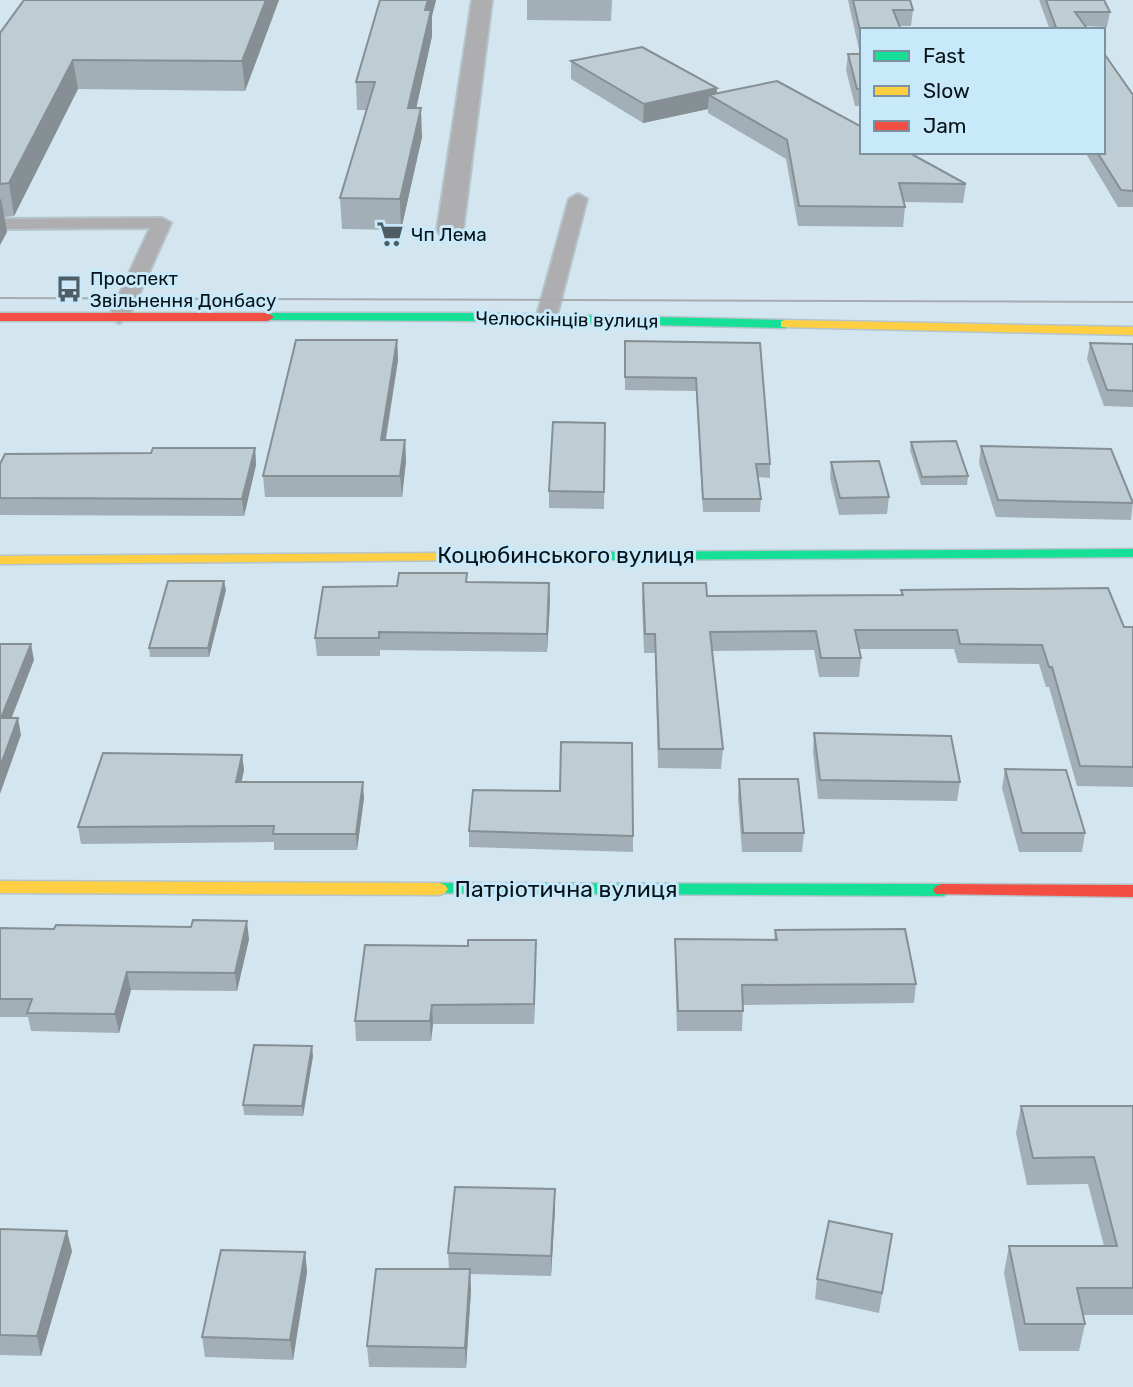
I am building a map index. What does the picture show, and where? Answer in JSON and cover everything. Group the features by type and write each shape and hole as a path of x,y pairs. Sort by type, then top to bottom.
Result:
{"street":[{"path":"450,229 482,0"},
{"name":"Челюскінців вулиця","path":"0,317 546,319 1133,331"},
{"name":"Коцюбинського вулиця","path":"0,560 1133,553"},
{"name":"Патріотична вулиця","path":"0,887 1133,891"}],"lane":[{"path":"546,319 578,199"},
{"path":"0,224 162,223 119,317"}],"building":[{"path":"24,0 266,0 242,61 73,60 9,183 0,184 0,33"},
{"path":"380,0 428,0 425,10 431,10 408,108 421,108 400,199 340,198 375,82 356,82"},
{"path":"853,0 910,0 913,10 893,10 900,28 860,28 860,30"},
{"path":"1046,0 1104,0 1110,12 1075,12 1087,28 1056,28"},
{"path":"642,47 717,88 644,104 571,61"},
{"path":"848,54 860,54 860,89 857,89"},
{"path":"1105,55 1133,95 1133,191 1121,190 1098,154 1105,154"},
{"path":"777,81 860,126 860,154 912,154 966,184 899,183 905,207 799,206 787,140 709,95"},
{"path":"296,340 397,340 381,440 405,440 400,476 263,476"},
{"path":"625,341 760,343 770,464 756,464 761,499 703,499 696,378 625,377"},
{"path":"1090,343 1133,344 1133,391 1107,390"},
{"path":"553,422 605,423 604,492 549,491"},
{"path":"956,441 968,476 922,477 911,442"},
{"path":"981,446 1111,449 1133,503 998,500"},
{"path":"153,448 255,448 242,499 0,498 0,464 5,454 151,453"},
{"path":"879,461 889,497 840,498 831,462"},
{"path":"399,573 467,573 466,582 549,583 547,634 379,632 379,638 315,638 323,587 397,586"},
{"path":"168,581 224,581 208,648 149,648"},
{"path":"643,583 706,583 707,596 903,595 901,590 1108,588 1124,627 1133,627 1133,767 1080,766 1052,667 1049,667 1042,645 960,644 957,630 855,630 861,658 821,658 816,631 710,632 723,749 659,749 655,634 645,634"},
{"path":"0,644 31,644 1,718 18,718 0,767"},
{"path":"814,733 951,736 960,782 820,780"},
{"path":"561,742 632,743 633,836 469,831 473,790 560,791"},
{"path":"103,753 242,755 236,782 363,782 356,834 273,834 274,826 78,827"},
{"path":"1005,769 1066,770 1085,833 1022,833"},
{"path":"739,779 798,779 804,833 743,833"},
{"path":"193,920 247,921 235,973 127,972 115,1014 27,1013 32,999 0,999 0,928 54,929 56,925 191,927"},
{"path":"905,929 916,984 742,985 743,1011 678,1011 675,939 777,940 775,930"},
{"path":"468,940 536,940 534,1004 432,1005 430,1021 355,1021 365,945 468,946"},
{"path":"254,1045 312,1046 302,1106 243,1105"},
{"path":"1021,1106 1133,1106 1133,1288 1077,1288 1085,1324 1025,1324 1009,1246 1117,1246 1094,1157 1033,1158"},
{"path":"455,1187 555,1189 551,1256 448,1253"},
{"path":"829,1221 892,1234 882,1293 817,1279"},
{"path":"0,1229 67,1231 37,1336 0,1335"},
{"path":"221,1250 305,1252 290,1340 202,1337"},
{"path":"376,1269 470,1269 465,1348 367,1346"}],"tram line":[{"path":"0,298 1133,302"}],"traffic: fast":[{"path":"268,317 476,317 785,324"},
{"path":"601,556 1133,553"},
{"path":"439,889 942,890"}],"traffic: slow":[{"path":"785,324 1133,331"},
{"path":"0,560 601,556"},
{"path":"0,887 439,889"}],"traffic: jam":[{"path":"0,317 268,317"},
{"path":"942,890 1133,891"}],"place":[{"name":"Чп Лема","path":"390,234"},
{"name":"Проспект Звільнення Донбасу","path":"69,289"}]}
